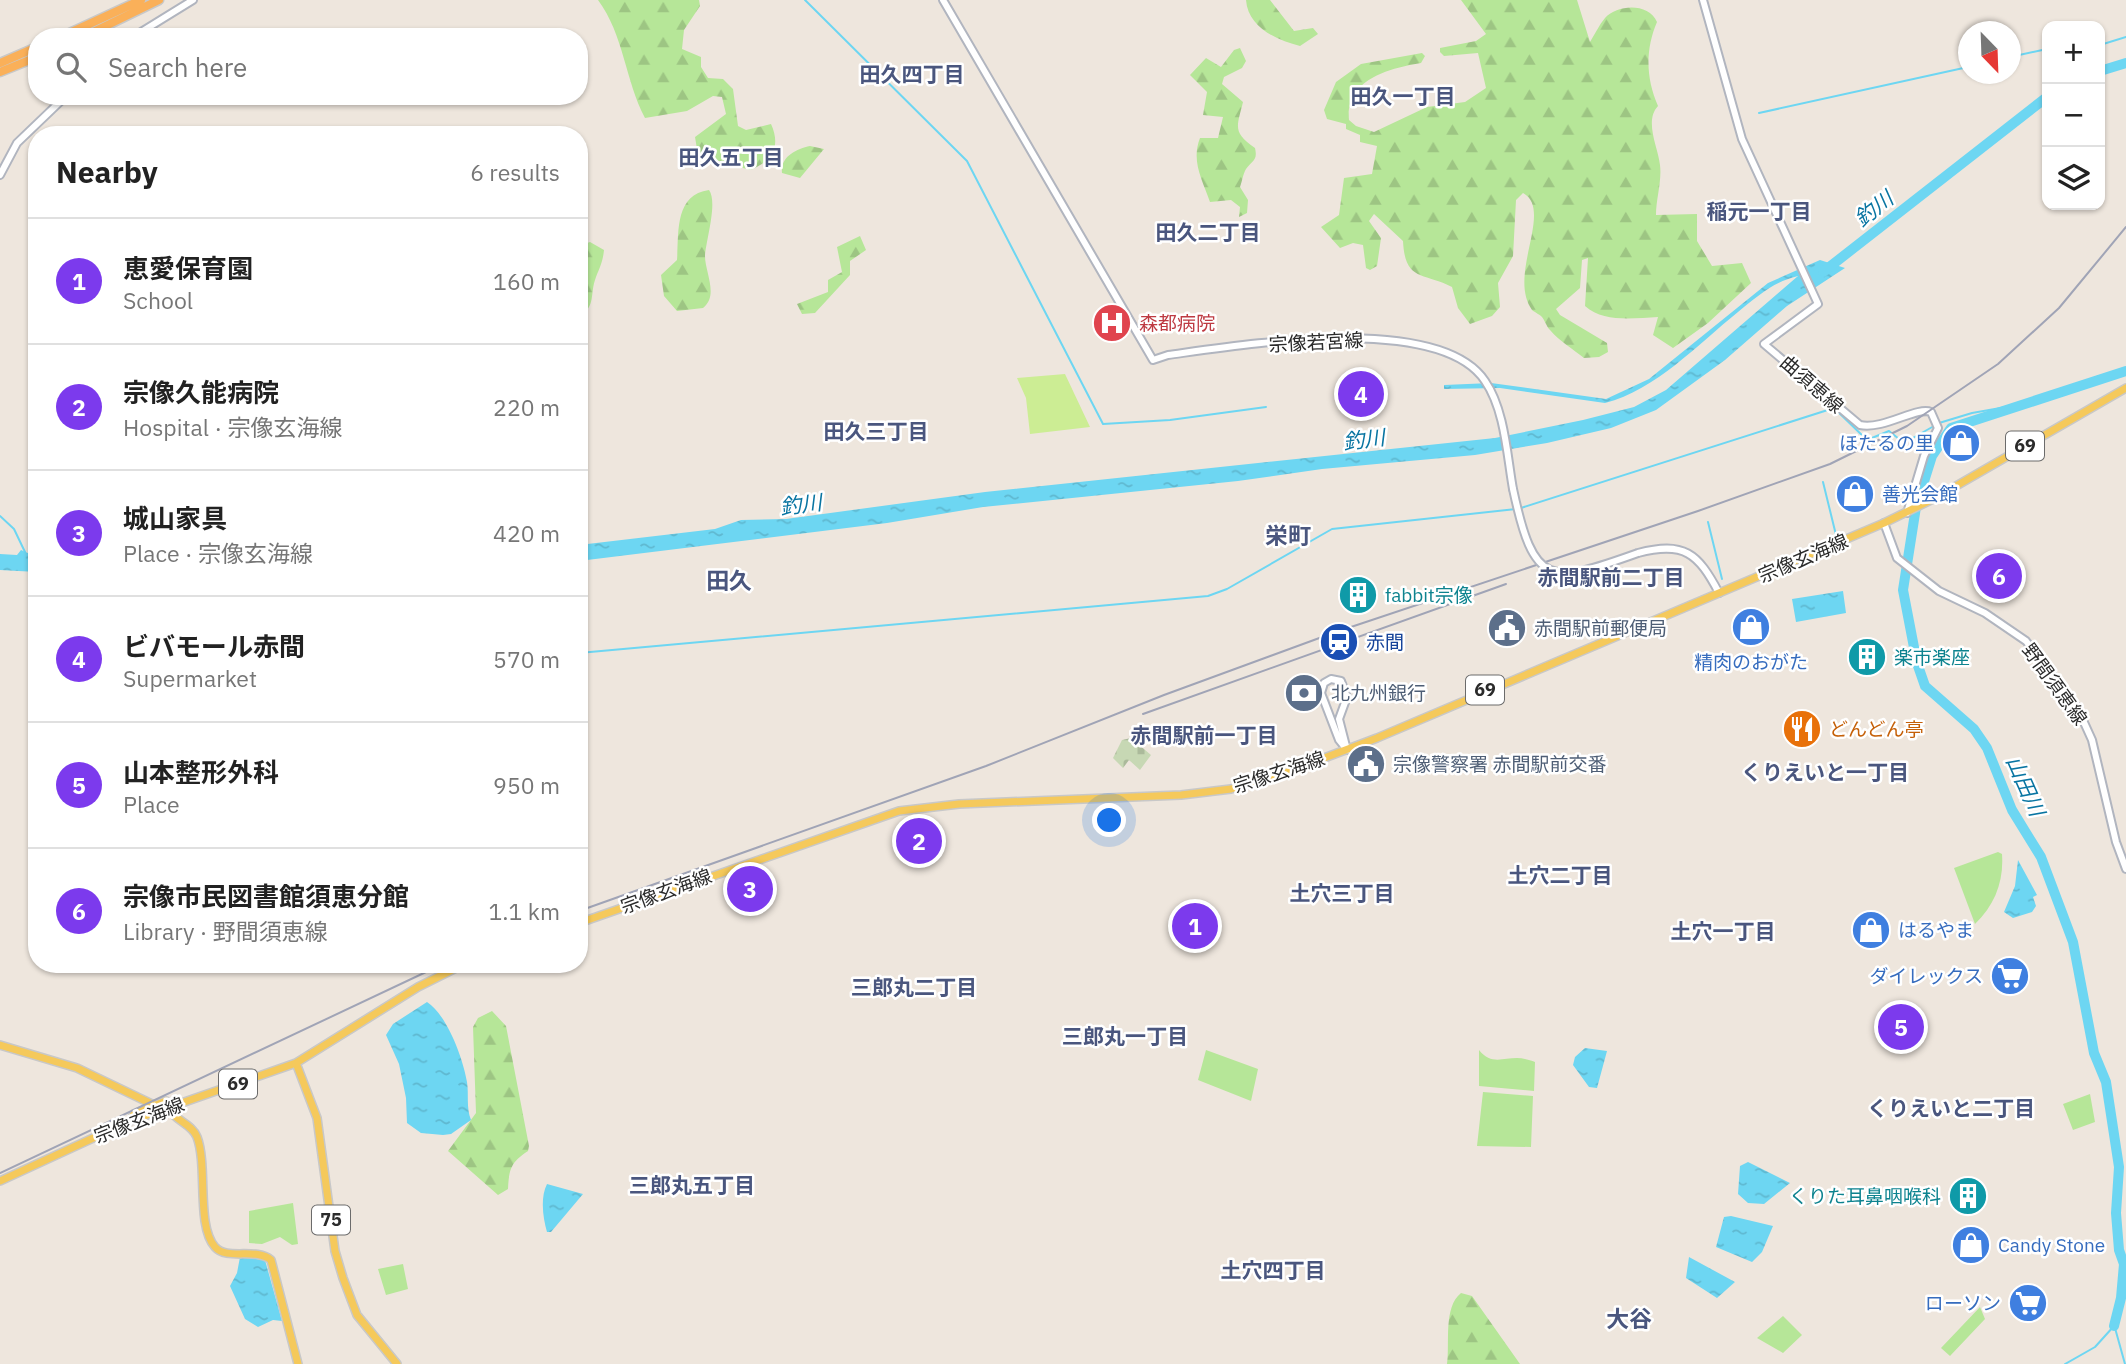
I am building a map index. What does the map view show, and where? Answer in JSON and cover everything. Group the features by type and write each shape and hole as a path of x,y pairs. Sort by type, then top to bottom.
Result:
{"highway":[{"path":"80,28 141,0"},
{"path":"101,28 159,0"},
{"path":"0,63 28,51"},
{"path":"0,72 28,61"}],"main road":[{"path":"148,28 193,0"},
{"name":"宗像若宮線","path":"943,0 1153,360 1168,355 1267,344 1389,339 1417,343 1453,354 1476,369 1487,384 1501,428 1529,550 1540,563 1553,570 1577,573 1638,553 1667,548 1692,554 1706,569 1719,593"},
{"name":"曲須恵線","path":"1703,0 1742,139 1818,304 1764,344 1860,425 1876,427 1922,410 1931,412 1938,428 1924,456 1908,512"},
{"path":"35,126 57,105"},
{"path":"0,175 17,143 28,132"},
{"name":"宗像玄海線","path":"588,920 899,811 959,804 1208,792 1274,778 1347,750 1884,523 1924,504 2126,388"},
{"name":"野間須恵線","path":"1884,523 1900,560 1938,591 1992,617 2026,641 2077,707 2092,740 2116,842 2126,869"},
{"path":"1331,679 1340,681 1347,697 1339,719 1347,750 1339,740 1321,693 1324,684 1331,679"},
{"name":"宗像玄海線","path":"0,1181 130,1121 296,1063 418,987 446,973"},
{"path":"0,1045 78,1068 154,1105"},
{"name":"75","path":"296,1063 317,1118 335,1251 343,1278 357,1315 397,1364"},
{"path":"130,1121 134,1114 166,1101 171,1112 194,1130 205,1180 203,1212 213,1245 220,1251 260,1254 271,1260 298,1364"}],"green space":[{"path":"598,0 699,0 700,6 684,30 682,49 701,57 701,67 708,78 723,79 733,89 738,126 746,130 771,124 775,146 769,157 750,170 698,155 695,137 726,114 722,97 713,96 687,111 645,118 614,28"},
{"path":"1246,0 1270,0 1294,31 1313,28 1318,34 1300,46 1273,36 1252,18"},
{"path":"1461,0 1577,0 1590,42 1605,18 1617,10 1633,8 1647,11 1657,22 1649,54 1649,75 1658,106 1652,119 1660,171 1656,215 1697,214 1697,241 1712,266 1742,263 1751,283 1708,323 1673,348 1653,335 1658,317 1610,317 1585,306 1588,258 1582,260 1580,288 1556,309 1560,315 1607,343 1608,352 1599,357 1584,358 1554,334 1541,316 1532,310 1526,296 1524,279 1534,214 1531,201 1523,193 1516,200 1513,256 1498,283 1500,307 1492,316 1470,324 1458,308 1452,287 1412,270 1404,254 1403,241 1374,214 1369,221 1381,238 1377,266 1370,270 1366,268 1363,245 1353,243 1340,248 1321,227 1339,215 1344,178 1372,174 1377,146 1360,142 1360,135 1346,129 1346,124 1327,119 1324,110 1336,82 1361,64 1422,53 1425,56 1421,63 1397,68 1372,78 1354,94 1349,120 1356,126 1374,132 1427,107 1465,102 1486,88 1478,53 1444,56 1440,52 1440,48 1476,41 1486,34"},
{"path":"1240,48 1246,61 1242,68 1224,77 1222,84 1243,102 1238,128 1256,152 1255,158 1245,171 1240,187 1248,200 1247,213 1239,217 1240,207 1231,200 1210,202 1201,178 1197,162 1200,138 1218,138 1223,117 1203,115 1207,92 1190,75 1206,58 1221,67 1234,50"},
{"path":"810,146 824,149 800,178 782,173 786,158 799,149"},
{"path":"709,190 712,212 705,256 710,297 703,308 677,311 664,296 661,275 677,260 679,227 684,207 698,193"},
{"path":"860,236 866,250 850,261 850,275 815,313 802,314 797,304 828,292 828,280 842,272 837,247"},
{"path":"588,243 604,250 604,254 588,308"},
{"path":"1065,374 1090,427 1030,434 1026,398 1017,378"},
{"path":"1131,738 1151,755 1140,770 1129,760 1123,768 1113,758 1122,740"},
{"path":"1998,852 2002,854 2000,883 1993,901 1975,924 1954,868"},
{"path":"492,1011 506,1026 529,1146 528,1151 512,1167 508,1189 498,1195 448,1151 476,1113 473,1027 478,1018"},
{"path":"1206,1050 1258,1069 1251,1101 1198,1080"},
{"path":"1479,1050 1492,1059 1519,1058 1535,1062 1534,1091 1479,1086"},
{"path":"1483,1092 1533,1096 1531,1147 1477,1146"},
{"path":"2090,1094 2095,1122 2073,1130 2063,1104"},
{"path":"293,1203 298,1244 292,1245 280,1237 262,1244 249,1243 249,1211"},
{"path":"403,1264 408,1289 386,1295 378,1269"},
{"path":"1461,1293 1472,1296 1520,1364 1447,1364 1449,1316 1455,1299"},
{"path":"1980,1307 1985,1319 1950,1356 1941,1348"},
{"path":"1783,1316 1802,1335 1783,1353 1757,1338"}],"water":[{"path":"1820,260 1845,268 1787,306 1725,360 1656,410 1611,428 1547,443 1475,455 1322,469 1238,481 983,507 887,523 588,560 588,544 715,529 741,520 786,519 985,492 1495,438 1583,420 1634,407 1666,390 1798,276 1759,295 1659,377 1624,397 1605,403 1500,388 1444,389 1444,385 1491,383 1606,399 1649,379 1768,283"},
{"path":"21,550 28,553 28,572 0,570 0,554 17,555"},
{"path":"1843,591 1846,613 1796,622 1792,599"},
{"path":"2018,860 2037,895 2033,897 2036,906 2032,912 2013,918 2004,912 2015,886"},
{"path":"427,1002 441,1017 453,1038 467,1082 471,1120 451,1134 421,1133 407,1123 406,1098 399,1064 386,1035 393,1024"},
{"path":"1585,1048 1607,1051 1597,1088 1589,1087 1573,1065 1575,1057"},
{"path":"1748,1162 1790,1183 1764,1204 1748,1203 1738,1194 1740,1166"},
{"path":"547,1184 583,1194 551,1232 547,1232 543,1214 543,1195"},
{"path":"1731,1216 1773,1226 1762,1252 1752,1262 1716,1247 1724,1217"},
{"path":"240,1257 265,1260 282,1321 273,1320 258,1327 245,1319 230,1286 237,1273"},
{"path":"1689,1257 1735,1282 1717,1298 1686,1278"}],"waterway":[{"path":"805,0 967,161 1103,424 1170,420 1266,407"},
{"path":"2105,43 2126,37"},
{"path":"2021,55 2042,50"},
{"name":"釣川","path":"2105,69 2126,63"},
{"path":"1759,113 1958,69"},
{"name":"釣川","path":"1823,272 2042,101"},
{"name":"山田川","path":"2114,1326 2121,1298 2124,1264 2119,1250 2116,1213 2119,1167 2106,1082 2094,1053 2073,942 2041,857 2012,810 1987,748 1974,729 1925,686 1917,663 1903,590 1916,507 1932,456 1951,428 2126,371"},
{"path":"1939,423 1972,413 2029,403"},
{"path":"1521,508 1834,408 1867,440 1889,431 1904,443 1934,426"},
{"path":"1823,482 1836,535"},
{"path":"588,652 1208,596 1227,589 1332,529 1516,509"},
{"path":"0,516 14,529 25,552"},
{"path":"1708,522 1722,579"},
{"path":"2065,1364 2095,1347 2114,1326"},
{"name":"山田川","path":"2115,1328 2125,1364"}],"railway":[{"path":"588,908 986,766 1164,695 1333,633 1830,464 1907,426 1998,364 2059,308 2126,227"},
{"path":"1143,714 1506,584"},
{"path":"0,1173 424,973"}],"place":[{"name":"森都病院","path":"1112,323"},
{"name":"ビバモール赤間","path":"1361,394"},
{"name":"ほたるの里","path":"1961,443"},
{"name":"善光会館","path":"1855,494"},
{"name":"宗像市民図書館須恵分館","path":"1999,576"},
{"name":"fabbit宗像","path":"1358,595"},
{"name":"精肉のおがた","path":"1751,627"},
{"name":"赤間駅前郵便局","path":"1507,628"},
{"name":"赤間","path":"1339,642"},
{"name":"楽市楽座","path":"1867,657"},
{"name":"北九州銀行","path":"1304,693"},
{"name":"どんどん亭","path":"1802,729"},
{"name":"宗像警察署 赤間駅前交番","path":"1366,764"},
{"name":"宗像久能病院","path":"919,841"},
{"name":"城山家具","path":"750,889"},
{"name":"恵愛保育園","path":"1195,926"},
{"name":"はるやま","path":"1871,930"},
{"name":"ダイレックス","path":"2010,976"},
{"name":"山本整形外科","path":"1901,1027"},
{"name":"くりた耳鼻咽喉科","path":"1968,1196"},
{"name":"Candy Stone","path":"1971,1245"},
{"name":"ローソン","path":"2028,1303"}],"district":[{"name":"田久四丁目","path":"912,75"},
{"name":"田久一丁目","path":"1403,97"},
{"name":"田久五丁目","path":"731,158"},
{"name":"稲元一丁目","path":"1759,212"},
{"name":"田久二丁目","path":"1208,233"},
{"name":"田久三丁目","path":"876,432"},
{"name":"栄町","path":"1288,536"},
{"name":"赤間駅前二丁目","path":"1611,578"},
{"name":"田久","path":"729,581"},
{"name":"赤間駅前一丁目","path":"1204,736"},
{"name":"くりえいと一丁目","path":"1825,773"},
{"name":"土穴二丁目","path":"1560,876"},
{"name":"土穴三丁目","path":"1342,894"},
{"name":"土穴一丁目","path":"1723,932"},
{"name":"三郎丸二丁目","path":"914,988"},
{"name":"三郎丸一丁目","path":"1125,1037"},
{"name":"くりえいと二丁目","path":"1951,1109"},
{"name":"三郎丸五丁目","path":"692,1186"},
{"name":"土穴四丁目","path":"1273,1271"},
{"name":"大谷","path":"1629,1319"}]}
